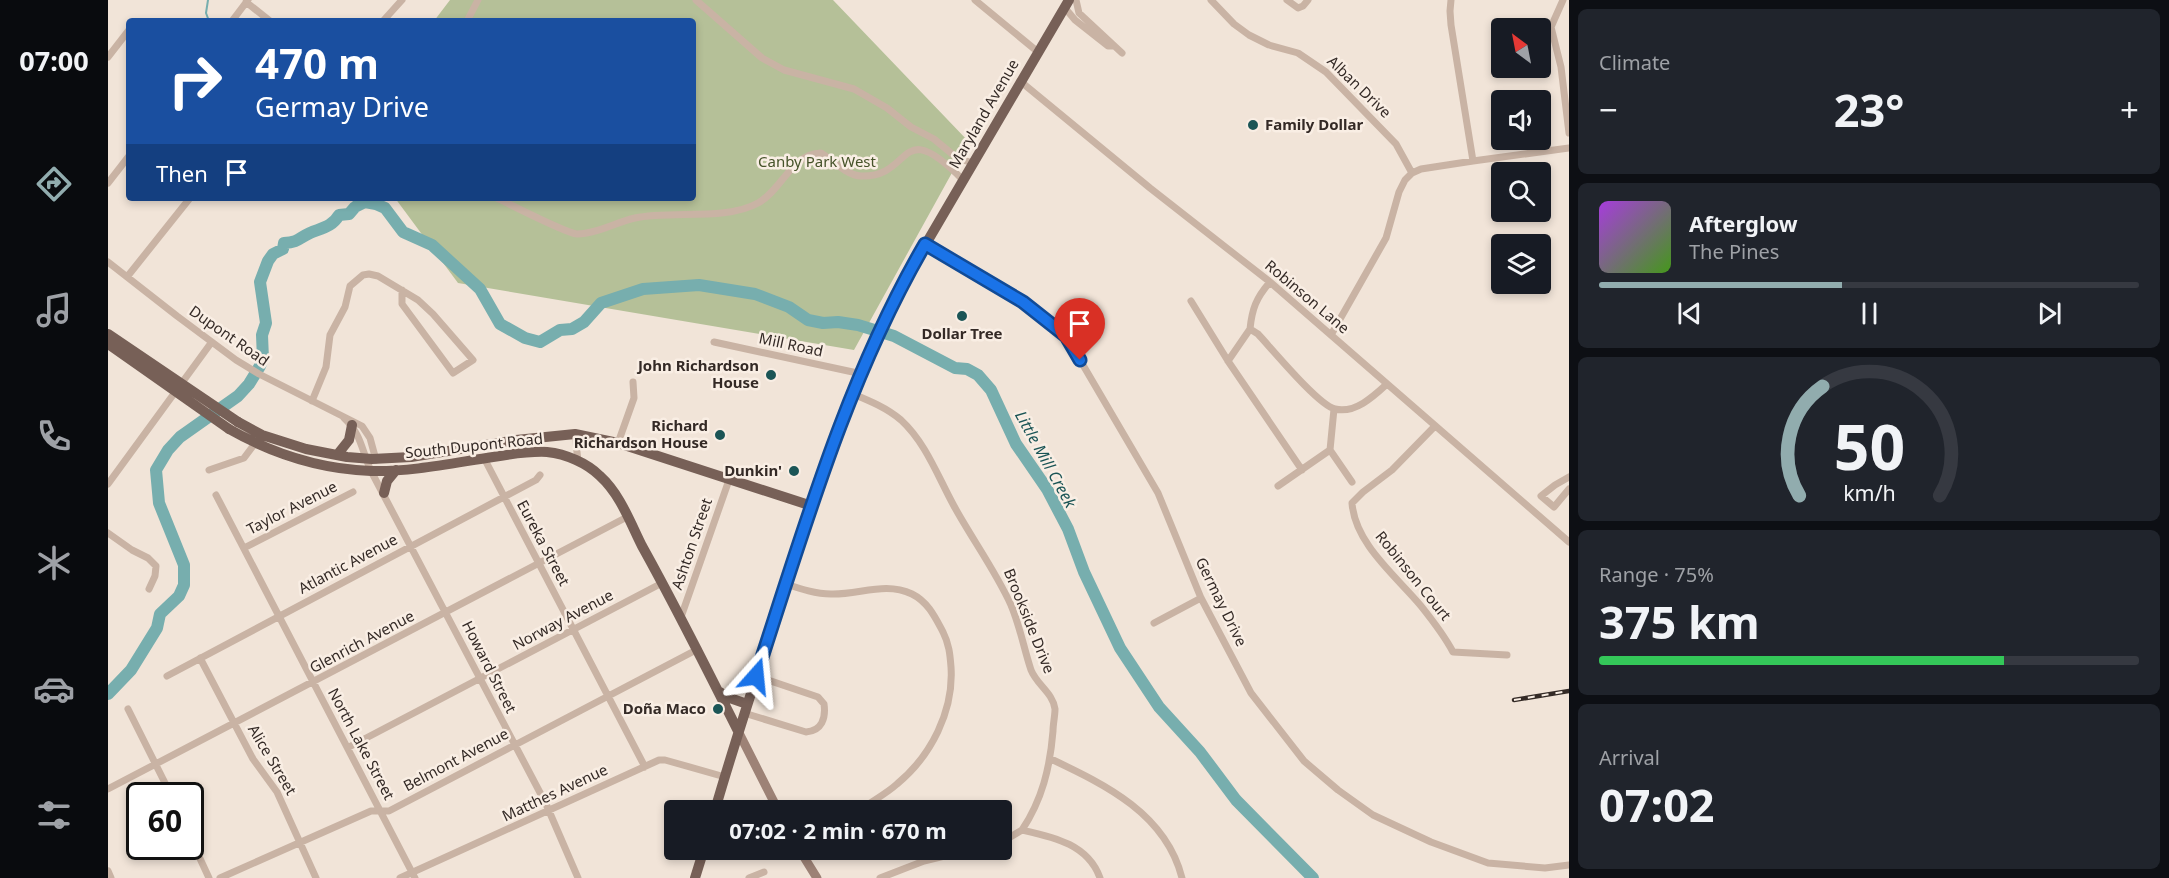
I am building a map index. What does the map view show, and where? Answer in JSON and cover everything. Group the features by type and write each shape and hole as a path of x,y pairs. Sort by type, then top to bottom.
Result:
{"main road":[{"name":"Maryland Avenue","path":"718,800 745,709 812,506 853,394 875,343 925,244 1067,4"},
{"name":"South Dupont Road","path":"108,334 233,425"},
{"name":"South Dupont Road","path":"108,344 258,440 311,463 371,471 396,470 530,452 548,452 578,461 599,474 608,484 681,616 738,731"},
{"path":"337,456 349,440 348,422"},
{"name":"South Dupont Road","path":"258,440 337,456 371,458 411,457 516,440 575,434 618,442 812,506"},
{"path":"433,465 447,459 467,456 474,447"},
{"path":"384,494 387,481 396,470"},
{"path":"717,690 745,709"},
{"path":"698,877 702,860"}],"street":[{"path":"386,18 402,0"},
{"path":"469,18 478,0"},
{"path":"696,0 762,58 784,70 854,89 888,108 911,127 934,139 957,158 973,163"},
{"path":"975,0 1038,52"},
{"path":"1076,0 1079,13 1112,41 1113,46"},
{"name":"Alban Drive","path":"1211,0 1234,24 1249,35 1269,45 1298,52 1326,72 1396,144 1412,173"},
{"path":"1287,0 1301,8 1308,0"},
{"path":"1452,0 1451,25 1473,160"},
{"path":"234,18 247,1 267,18"},
{"path":"1562,3 1551,27 1561,67 1569,133"},
{"path":"1067,4 1075,20 1108,46 1113,46 1122,53"},
{"path":"108,57 126,34"},
{"name":"Robinson Lane","path":"1020,81 1150,188 1270,282 1569,542"},
{"path":"1331,335 1386,238 1399,192 1405,180 1412,173 1421,169 1473,160 1569,148"},
{"path":"504,201 576,234 634,218 749,207 769,195 802,158 816,153 821,153 848,172 859,176 878,174 912,150 922,149 939,157 963,180"},
{"path":"108,183 126,160"},
{"path":"127,277 188,201"},
{"name":"Germay Drive","path":"925,244 1023,302 1066,336 1158,493 1202,598 1251,693 1304,761 1373,815 1431,842 1488,863 1545,868 1569,865"},
{"name":"Dupont Road","path":"108,262 211,343 250,369 348,422 355,422 367,432 371,458"},
{"path":"312,401 326,367 330,335 345,307 350,286 363,275 369,274 388,281 418,300 473,360 453,373 402,304 402,290"},
{"path":"1228,361 1250,329 1252,309 1270,282"},
{"path":"1191,301 1228,361 1302,470"},
{"path":"1250,329 1258,334 1314,394 1334,409 1365,403 1387,384"},
{"name":"Mill Road","path":"714,342 862,374"},
{"path":"108,484 211,343"},
{"path":"618,442 634,398 633,382"},
{"name":"Brookside Drive","path":"853,394 880,406 900,419 913,432 955,508 992,568 1011,607 1032,673 1048,693 1055,708 1051,759 1041,795 1022,830"},
{"path":"1334,409 1330,450 1352,482"},
{"name":"Robinson Court","path":"1435,426 1392,470 1352,503 1353,513 1360,532 1371,548 1442,632 1454,652 1507,655"},
{"path":"575,434 578,461"},
{"path":"209,470 244,458 258,440"},
{"path":"1278,486 1330,450"},
{"path":"371,458 371,471"},
{"name":"Eureka Street","path":"484,458 645,767"},
{"name":"Howard Street","path":"371,471 549,811 578,878"},
{"name":"Atlantic Avenue","path":"167,676 536,480 540,475"},
{"path":"1569,477 1541,496 1554,507 1569,489"},
{"name":"Ashton Street","path":"681,616 729,480"},
{"name":"Taylor Avenue","path":"244,548 353,492"},
{"name":"North Lake Street","path":"216,495 349,747 413,875"},
{"name":"Glenrich Avenue","path":"108,789 627,517"},
{"path":"108,533 148,558 156,566 155,576 149,589"},
{"name":"Norway Avenue","path":"349,747 662,583"},
{"path":"786,584 818,594 832,595 889,587 912,594 928,605 949,643 951,679 950,696 945,714 920,761 898,784 875,800"},
{"path":"1154,623 1202,598"},
{"name":"Belmont Avenue","path":"220,878 371,811 389,811 698,650"},
{"name":"Alice Street","path":"200,658 253,759 277,792 316,878"},
{"path":"745,709 806,732 815,731 824,718 824,704 818,697 756,676"},
{"path":"128,709 164,782"},
{"name":"South Dupont Road","path":"738,731 773,800"},
{"name":"Matthes Avenue","path":"400,878 413,875 665,759 724,777"},
{"path":"1051,759 1099,782 1124,798 1147,817 1170,846 1178,862 1182,878"},
{"path":"1012,836 1022,830 1072,844 1086,856 1100,878"},
{"path":"201,860 209,878"},
{"path":"806,860 817,878"},
{"path":"880,878 928,860"},
{"path":"108,871 111,878"},
{"path":"749,878 764,872"}],"green space":[{"name":"Canby Park West","path":"450,0 833,0 969,142 854,350 458,283 397,201 696,201 696,18 436,18"}],"waterway":[{"path":"208,0 206,13 208,18"},
{"path":"354,201 355,207"},
{"name":"Little Mill Creek","path":"108,694 131,670 157,628 160,614 179,596 184,585 184,565 159,503 156,470 168,450 180,437 238,396 260,366 263,359 262,335 266,323 260,282 273,254 283,249 284,243 296,241 326,227 339,215 349,214 355,207 365,202 385,208 403,232 432,245 480,289 500,324 525,338 540,342 560,330 572,329 584,322 601,303 643,289 699,285 755,294 789,307 808,320 858,325 894,336 955,368 967,369 978,375 991,390 1016,444 1047,489 1068,529 1084,572 1120,648 1159,707 1200,752 1236,800 1313,878"}],"railway":[{"path":"1514,700 1569,691"}],"place":[{"name":"Family Dollar","path":"1253,125"},
{"name":"Dollar Tree","path":"962,316"},
{"name":"John Richardson House","path":"771,375"},
{"name":"Richard Richardson House","path":"720,435"},
{"name":"Dunkin'","path":"794,471"},
{"name":"Doña Maco","path":"718,709"}],"route":[{"path":"756,676 812,506 857,385 902,286 925,244 1023,302 1066,336 1080,360"}]}
